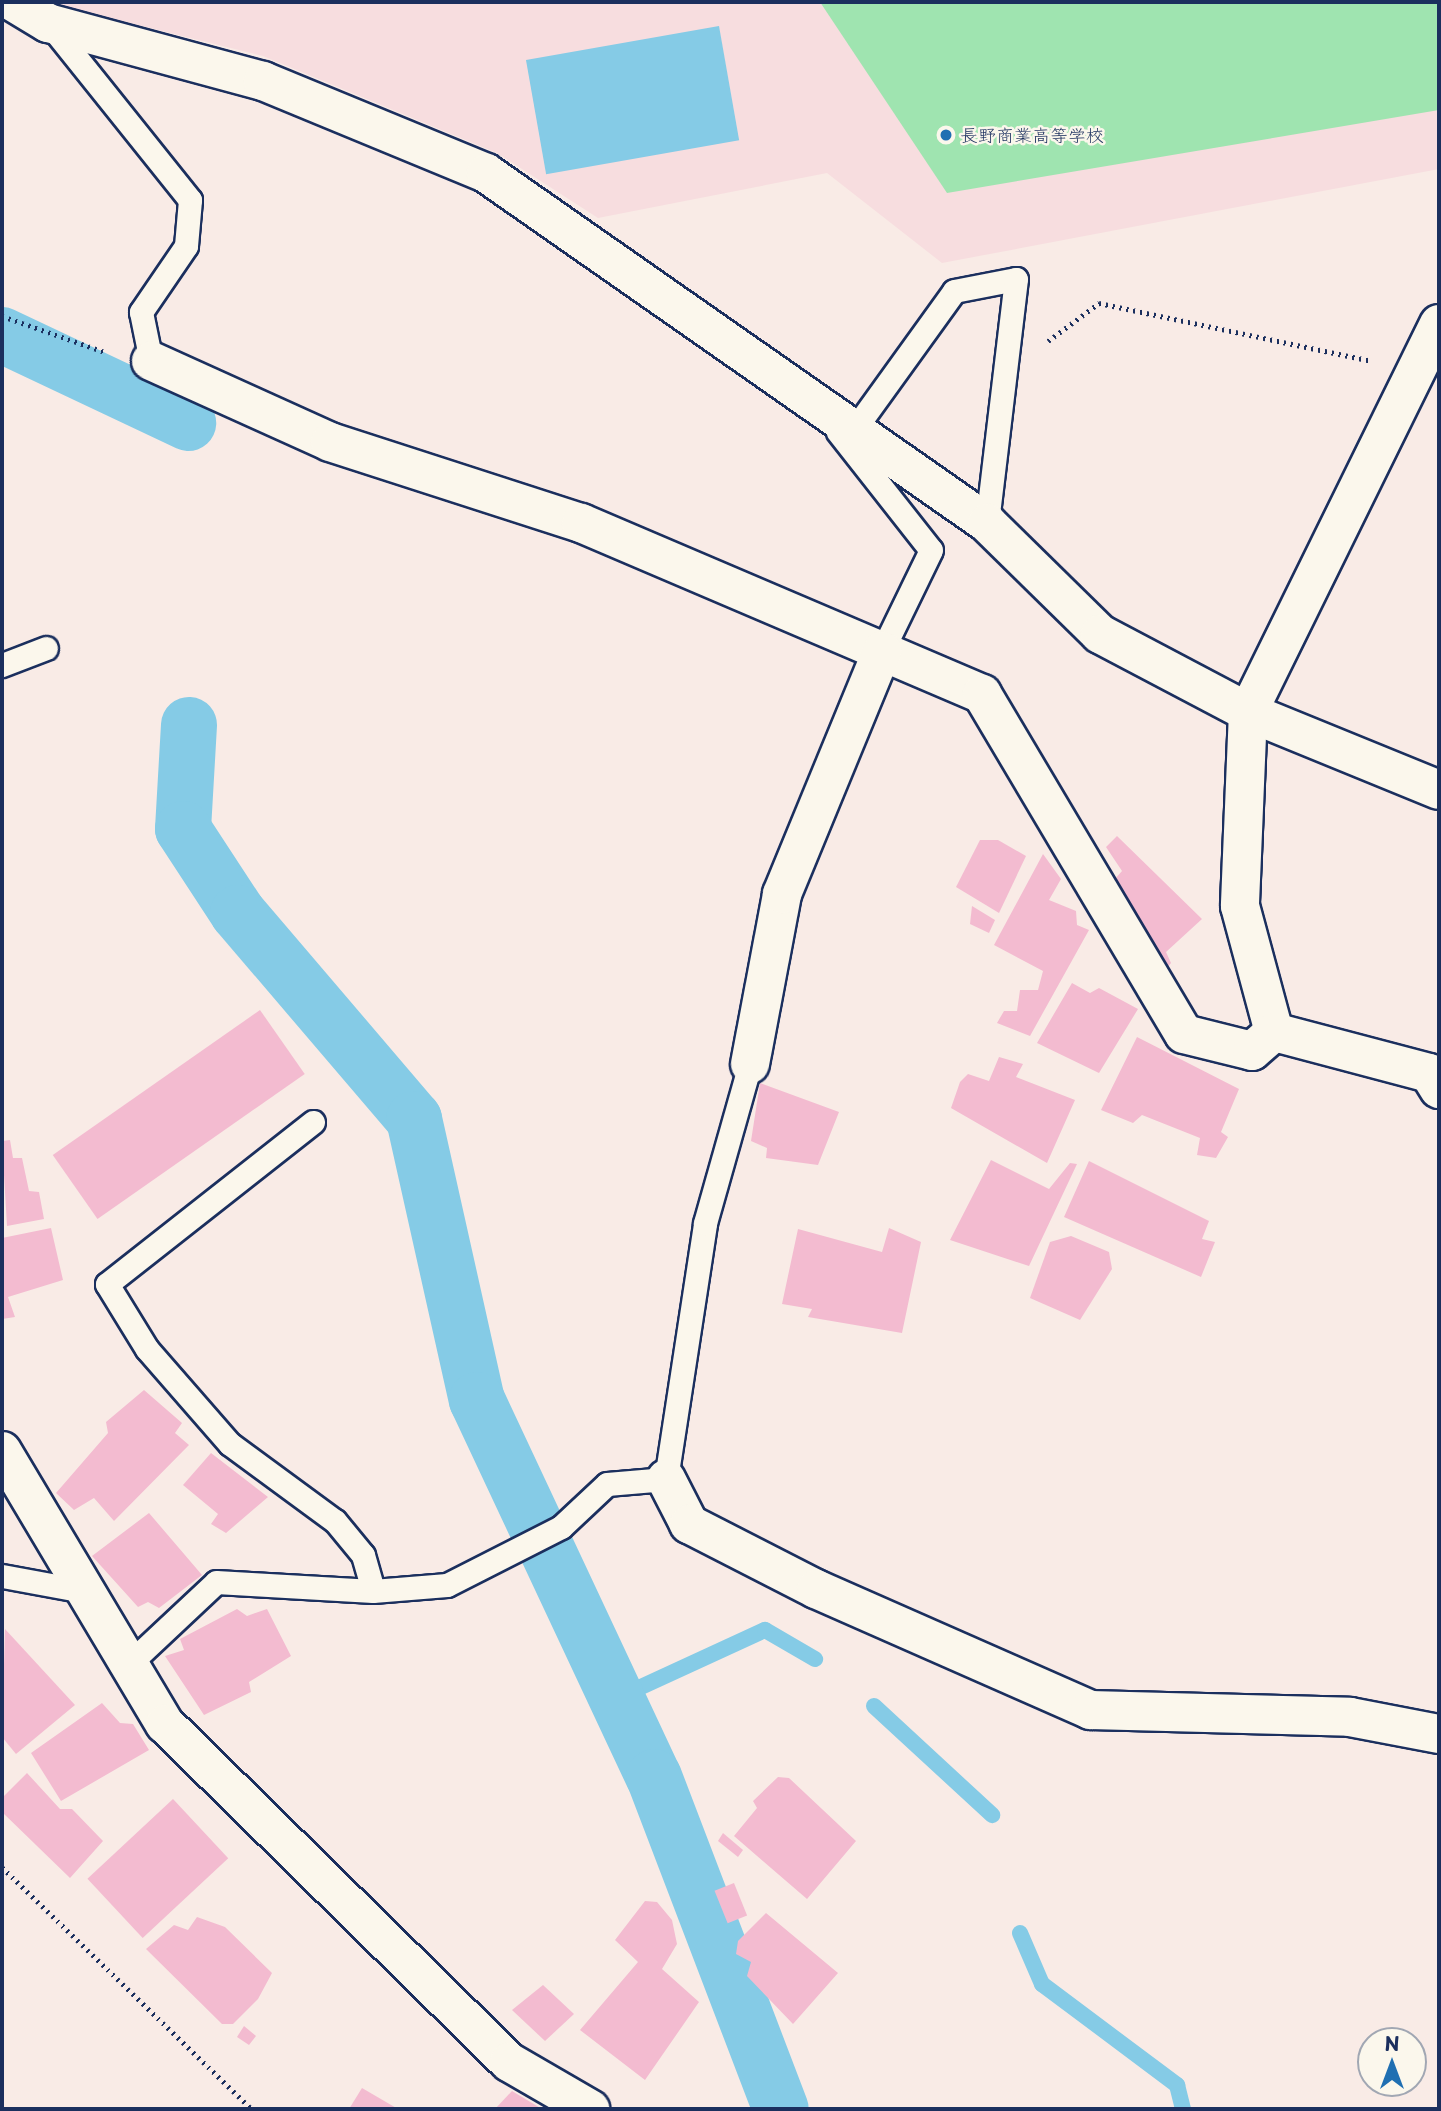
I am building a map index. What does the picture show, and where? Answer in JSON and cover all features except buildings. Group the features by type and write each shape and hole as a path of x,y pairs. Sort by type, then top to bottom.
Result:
{"street":[{"path":"13,2 48,23 263,82 486,173 810,396 851,434 987,523 1100,634 1248,712 1439,790"},
{"path":"1273,1032 1240,906 1248,712 1439,324"},
{"path":"151,361 330,442 581,523 982,694 1184,1034 1252,1051 1273,1032"},
{"path":"750,1064 782,894 882,651"},
{"path":"1273,1032 1429,1073 1439,1089"},
{"path":"2,1451 132,1661 165,1724 302,1865 509,2062 590,2109"},
{"path":"666,1479 689,1524 816,1589 1090,1710 1350,1717 1439,1734"}],"lane":[{"path":"48,23 190,200 186,246 141,312 151,361"},
{"path":"851,434 954,291 1016,279 987,523"},
{"path":"810,396 931,550 882,651"},
{"path":"2,665 46,648"},
{"path":"132,1661 216,1582 373,1591 447,1585 561,1527 607,1484 666,1479 705,1223 750,1064"},
{"path":"313,1122 107,1283 147,1349 230,1444 335,1521 363,1555 373,1591"},
{"path":"2,1577 89,1592"}],"path":[{"path":"1003,374 1099,303 1416,371"},
{"path":"2,316 92,349 151,361"},
{"path":"2,1867 252,2109"}],"shaded area":[{"name":"長野商業高等学校","path":"45,2 1439,2 1439,169 942,263 827,173 598,218 497,153 263,56"}],"green space":[{"path":"820,2 1439,2 1439,110 947,193"}],"water":[{"path":"719,26 739,140 546,174 526,60"}],"waterway":[{"path":"2,335 188,423"},
{"path":"189,725 183,829 238,913 414,1119 477,1400 654,1777 781,2109"},
{"path":"617,1698 765,1630 815,1659"},
{"path":"874,1706 992,1815"},
{"path":"1020,1933 1042,1984 1177,2085 1183,2109"}],"place":[{"name":"長野商業高等学校","path":"946,135"}]}
